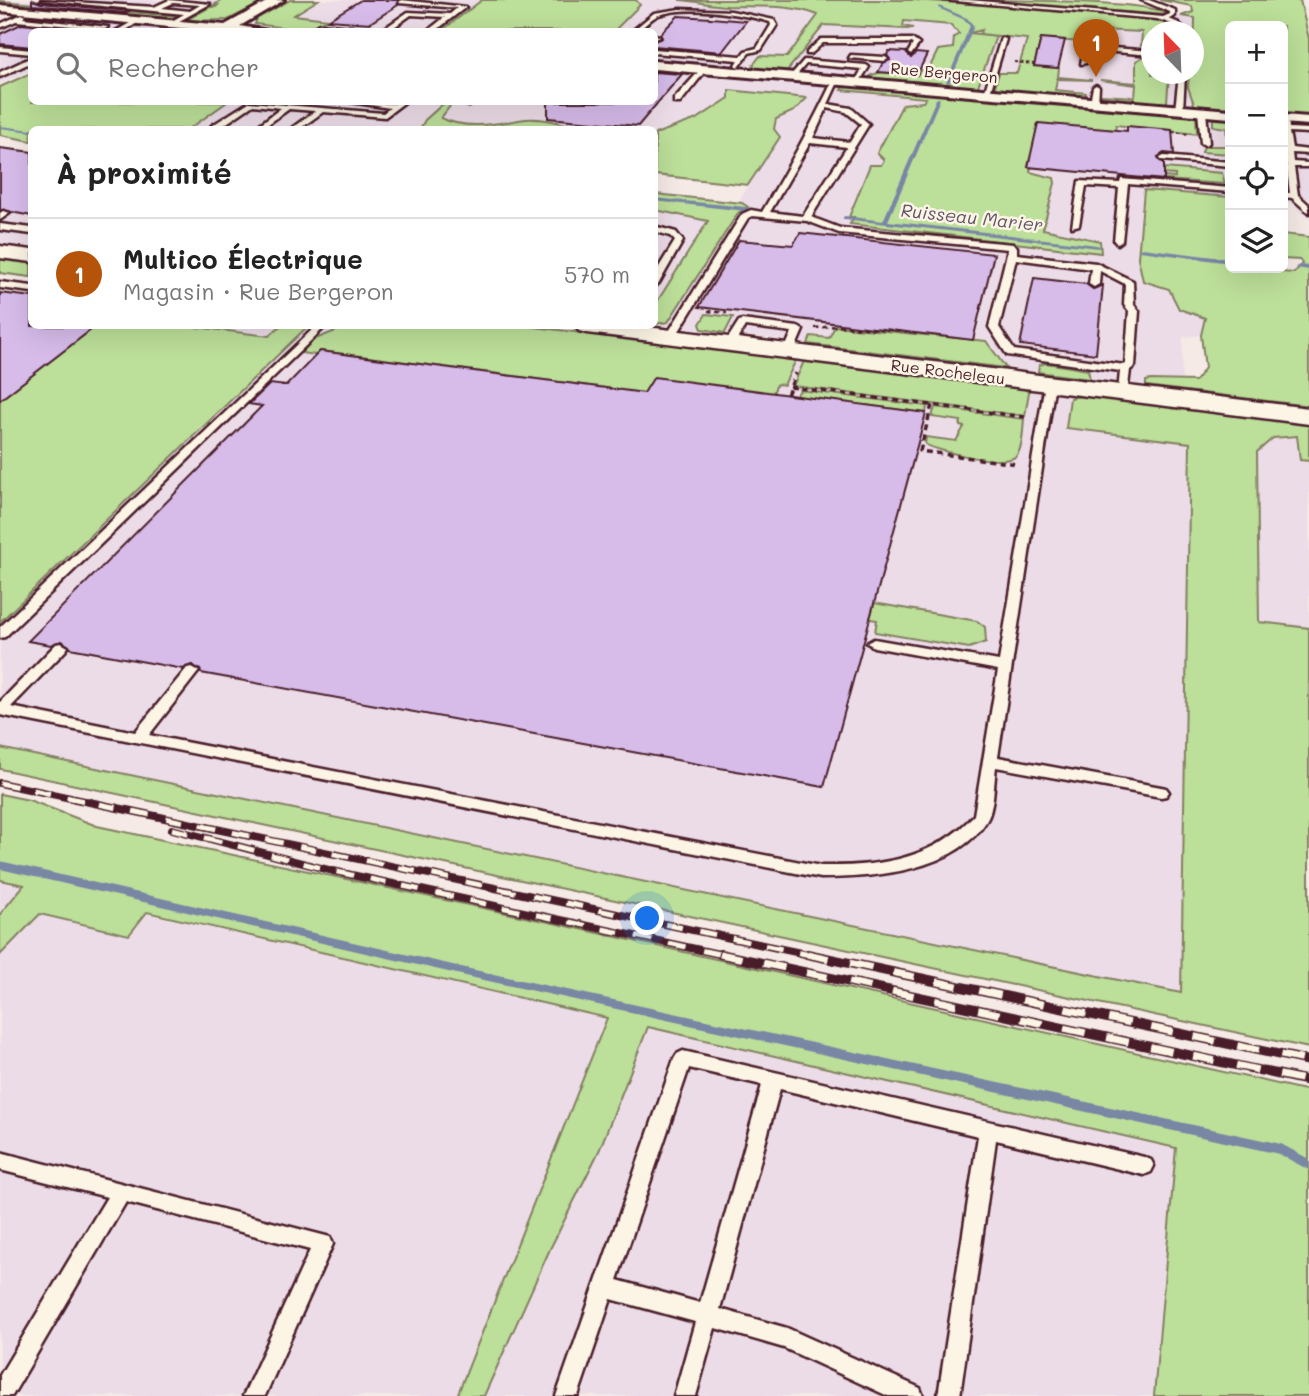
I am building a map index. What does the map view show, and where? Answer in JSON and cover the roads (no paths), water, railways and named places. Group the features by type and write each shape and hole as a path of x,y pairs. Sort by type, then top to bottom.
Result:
{"street":[{"path":"0,8 119,25 139,20 228,28 278,0"},
{"name":"Rue Bergeron","path":"658,65 1225,114"},
{"path":"1288,122 1309,121"},
{"path":"0,252 28,255"},
{"name":"Rue Rocheleau","path":"632,329 730,344 793,360 1022,368 1050,383 1124,381 1309,416"}],"lane":[{"path":"44,0 192,13"},
{"path":"947,0 1165,18 1171,21"},
{"path":"1144,0 1172,11 1173,15 1165,18"},
{"path":"155,9 172,1 207,4"},
{"path":"172,23 216,1"},
{"path":"401,2 463,7 434,28"},
{"path":"419,13 431,5"},
{"path":"0,26 32,11"},
{"path":"638,28 653,15 675,11 772,21 774,25 758,49 747,52 733,71"},
{"path":"388,28 410,13 451,16"},
{"path":"15,19 105,27 119,25"},
{"path":"319,26 345,28"},
{"path":"985,93 1003,39"},
{"path":"793,76 821,41 912,41 916,44 911,52"},
{"path":"1083,64 1087,48 1125,47 1141,50"},
{"path":"0,49 28,52"},
{"path":"658,51 743,58"},
{"path":"809,53 885,59"},
{"path":"0,75 28,61"},
{"path":"804,62 866,67 858,82"},
{"path":"677,101 704,69"},
{"path":"765,214 808,140 836,80"},
{"path":"1179,110 1181,84"},
{"path":"1094,103 1096,87"},
{"path":"217,126 248,105"},
{"path":"276,105 384,115 397,105"},
{"path":"806,218 853,145 864,121 842,108 823,105"},
{"path":"260,126 288,106"},
{"path":"298,126 322,109"},
{"path":"1202,112 1205,143"},
{"path":"1288,123 1309,131"},
{"path":"808,140 853,145"},
{"path":"1288,150 1309,152"},
{"path":"1164,158 1225,164"},
{"path":"1288,167 1309,165"},
{"path":"1288,171 1294,195 1309,209"},
{"path":"1118,241 1124,181 1225,190"},
{"path":"1075,225 1082,183 1124,186"},
{"path":"1288,195 1309,197"},
{"path":"671,336 745,216 751,213 806,218 839,230 1013,247 994,327 1022,368 1124,381 1130,366 1134,333 1134,311 1129,305 1131,286 1126,279 1096,266 1012,256"},
{"path":"0,227 28,230"},
{"path":"658,229 673,234 679,241 658,277"},
{"path":"1094,284 1096,266"},
{"path":"0,285 28,288"},
{"path":"686,312 704,312"},
{"path":"0,634 318,329"},
{"path":"0,710 821,872 880,871 933,854 974,828 981,817 1050,383"},
{"path":"874,643 1006,667"},
{"path":"0,710 61,647"},
{"path":"139,737 192,671"},
{"path":"991,761 1161,792"},
{"path":"567,1396 683,1059 1143,1166"},
{"path":"685,1396 773,1080"},
{"path":"949,1396 988,1131"},
{"path":"0,1161 323,1244 254,1396"},
{"path":"0,1396 121,1192"},
{"path":"605,1287 787,1338 912,1396"}],"waterway":[{"path":"939,7 966,19 972,26 948,82"},
{"path":"885,223 938,99"},
{"name":"Ruisseau Marier","path":"0,127 28,130"},
{"name":"Ruisseau Marier","path":"658,199 746,209"},
{"name":"Ruisseau Marier","path":"845,218 885,223"},
{"name":"Ruisseau Marier","path":"885,223 1097,247"},
{"name":"Ruisseau Marier","path":"1142,250 1225,260"},
{"name":"Ruisseau Marier","path":"1299,267 1309,268"},
{"path":"0,865 470,973 1281,1149 1309,1165"}],"railway":[{"path":"0,783 815,956"},
{"path":"172,829 333,871 728,956"},
{"path":"720,954 1309,1081"},
{"path":"807,954 1309,1061"}],"place":[{"name":"Multico Électrique","path":"1096,77"}]}
